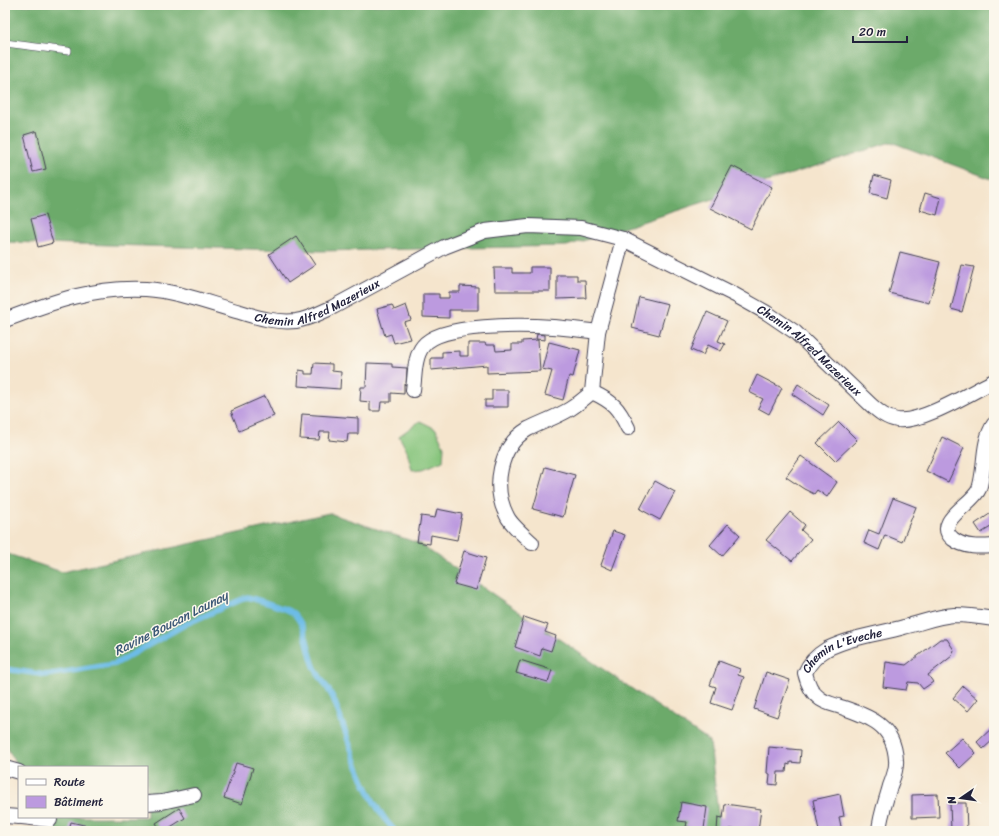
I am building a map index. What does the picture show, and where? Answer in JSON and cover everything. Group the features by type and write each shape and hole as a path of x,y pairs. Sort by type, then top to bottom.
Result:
{"street":[{"name":"Chemin Alfred Mazerieux","path":"5,320 76,295 124,288 171,292 265,319 282,322 298,321 333,307 444,247 485,231 528,226 581,228 623,239 736,295 767,313 795,332 871,405 884,415 898,420 913,420 927,415 994,381"},
{"path":"532,544 507,518 500,498 499,475 504,458 515,441 528,430 571,409 592,392 598,332 623,239"},
{"path":"413,390 418,353 423,345 430,339 445,333 491,326 553,327 598,332"},
{"path":"592,392 607,399 620,411 628,428"},
{"path":"994,424 988,437 985,449 982,476 978,490 974,497 952,516 946,527 947,533 950,537 962,544 982,547 994,546"},
{"name":"Chemin L'Eveche","path":"879,831 880,819 896,769 894,748 889,735 875,720 866,715 818,698 807,679 805,673 807,668 827,649 848,641 904,627 936,617 974,615 994,619"},
{"path":"5,768 18,772"},
{"path":"148,803 162,802 194,795"},
{"path":"5,816 18,817"},
{"path":"31,818 50,820"}],"lane":[{"path":"5,43 68,51"}],"green space":[{"path":"5,5 994,5 994,180 891,142 567,246 321,251 5,242"},
{"path":"420,421 436,429 444,447 443,461 423,469 412,470 407,451 399,436"},
{"path":"329,513 418,543 710,742 720,831 57,831 49,818 148,818 148,766 18,766 5,745 5,553 62,572"}],"building":[{"path":"37,131 46,169 33,172 24,135"},
{"path":"732,166 772,187 751,229 710,208"},
{"path":"874,175 891,180 887,198 870,193"},
{"path":"925,193 941,198 937,215 920,210"},
{"path":"45,215 53,243 38,247 31,219"},
{"path":"296,236 315,265 288,283 269,254"},
{"path":"900,252 940,262 929,303 889,293"},
{"path":"962,265 974,267 962,312 951,309"},
{"path":"530,267 550,267 550,291 495,291 494,268 512,268 512,273 530,273"},
{"path":"557,275 577,275 577,280 585,280 586,298 557,299"},
{"path":"460,286 478,287 478,310 449,310 449,318 423,317 423,294 439,294 439,298 449,298 449,292 460,292"},
{"path":"639,297 668,304 659,335 632,328"},
{"path":"392,305 394,310 406,305 411,320 404,322 410,339 394,343 391,334 385,336 377,309"},
{"path":"707,312 727,321 718,341 725,344 721,351 708,345 703,355 691,350"},
{"path":"537,334 545,335 545,340 536,339"},
{"path":"538,340 540,371 487,373 487,365 431,370 431,358 442,358 442,352 460,351 460,356 468,356 468,343 485,343 486,345 495,345 496,351 512,350 512,344 522,344 522,341"},
{"path":"549,342 580,350 573,377 569,376 563,400 545,395 552,371 542,369"},
{"path":"314,363 332,364 332,371 341,372 340,389 298,386 299,370 305,371 305,374 313,374"},
{"path":"367,363 392,364 392,367 407,368 404,394 391,393 391,402 381,402 380,411 370,411 370,402 360,401 361,387 366,387"},
{"path":"757,375 782,388 769,414 758,408 763,399 749,392"},
{"path":"798,384 829,405 823,415 792,394"},
{"path":"492,390 508,390 508,407 485,407 485,400 492,400"},
{"path":"265,396 274,416 239,431 231,411"},
{"path":"302,414 358,418 358,434 348,434 347,442 329,440 330,432 320,432 319,440 300,439"},
{"path":"839,422 857,440 835,461 817,443"},
{"path":"942,437 964,448 948,482 926,471"},
{"path":"801,456 837,482 827,497 817,490 814,494 786,477"},
{"path":"545,467 575,475 563,517 533,509"},
{"path":"655,481 675,492 660,520 640,509"},
{"path":"893,498 916,507 902,542 885,535 879,550 864,543 869,530 879,534"},
{"path":"437,509 462,514 457,540 431,535 430,544 417,542 421,516 435,518"},
{"path":"790,512 805,525 801,530 811,539 792,561 766,540"},
{"path":"991,513 994,517 994,525 981,533 975,524"},
{"path":"728,524 740,535 722,556 710,545"},
{"path":"613,531 625,535 612,570 601,565"},
{"path":"464,551 486,558 476,590 454,584"},
{"path":"524,617 548,625 545,632 556,636 551,651 542,648 540,656 515,647"},
{"path":"940,639 947,639 954,650 952,656 928,675 933,682 923,689 918,683 908,682 906,690 883,687 886,662 906,665"},
{"path":"520,660 552,670 548,682 516,673"},
{"path":"719,661 740,669 738,675 744,677 732,710 711,703 716,687 710,685"},
{"path":"766,672 790,680 777,717 754,709"},
{"path":"963,686 978,699 968,711 953,698"},
{"path":"994,726 994,739 983,749 977,742"},
{"path":"962,738 976,753 960,768 945,753"},
{"path":"769,747 801,750 800,763 790,762 790,765 787,764 786,772 778,772 777,785 769,784 770,774 767,773"},
{"path":"236,763 253,768 242,804 224,798"},
{"path":"840,794 844,816 839,817 842,831 819,831 813,800"},
{"path":"938,794 939,817 912,818 912,795"},
{"path":"681,802 707,807 704,829 686,827 687,822 678,821"},
{"path":"950,803 966,803 967,831 951,831"},
{"path":"725,804 761,809 758,831 730,829 730,831 717,831 718,817 723,818"},
{"path":"179,808 185,818 164,831 161,831 156,823"},
{"path":"71,822 88,826 87,831 69,831"}],"waterway":[{"name":"Ravine Boucan Launay","path":"5,669 46,675 115,664 186,624 247,597 285,609 293,613 301,624 314,666 334,700 358,769 374,803 395,831"}]}
